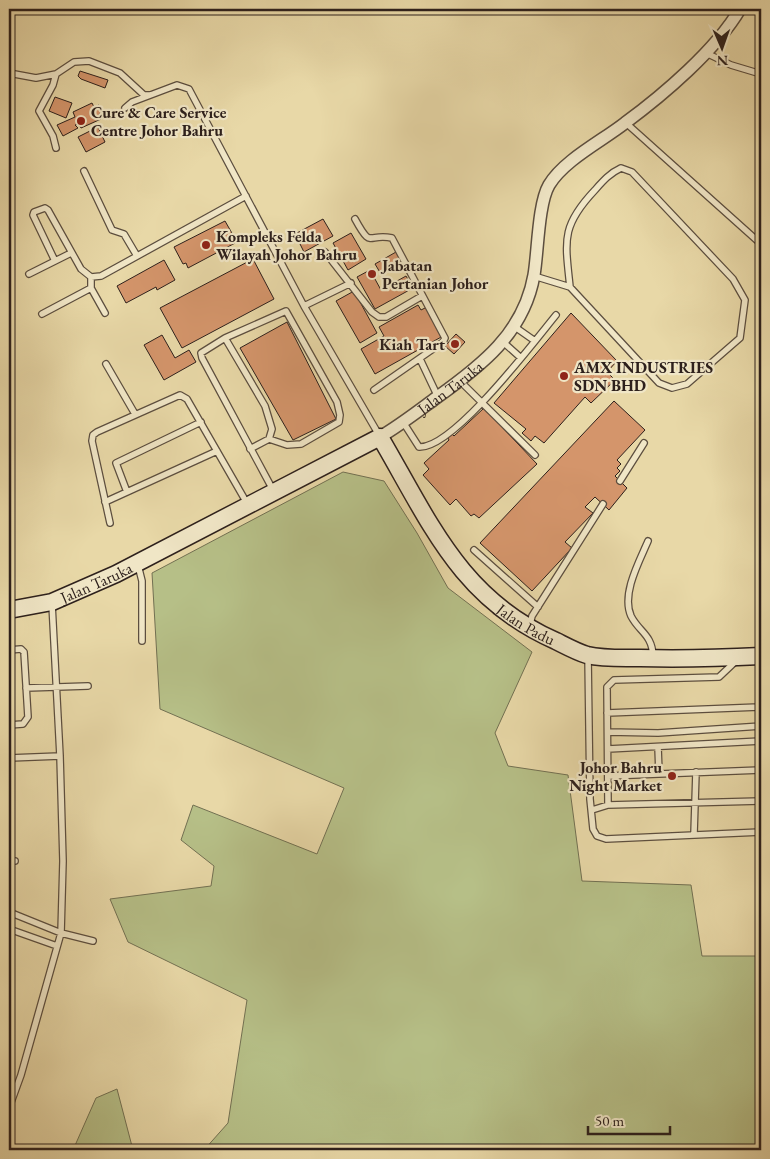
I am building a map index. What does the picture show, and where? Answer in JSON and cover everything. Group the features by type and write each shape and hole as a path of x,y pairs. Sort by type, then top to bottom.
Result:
{"street":[{"name":"Jalan Taruka","path":"9,610 52,602 137,563 380,437 461,382 503,342 520,318 534,276 543,205 548,186 586,151 626,122 706,53 740,9"},
{"name":"Jalan Padu","path":"380,437 420,508 468,579 489,599 530,630 588,655 653,658 761,656"}],"lane":[{"path":"706,53 731,65 761,74"},
{"path":"9,73 36,78 56,74 74,62 89,61 120,73 144,94 152,95"},
{"path":"56,74 53,85 39,111 53,136 56,148"},
{"path":"125,108 132,102 178,85 189,89 304,306 380,437"},
{"path":"626,122 761,244"},
{"path":"534,276 570,287 659,383 672,388 687,384 740,338 744,300 733,279 632,172 621,168 612,172 578,208 568,226 567,263 570,287"},
{"path":"84,171 112,230 124,234 137,256"},
{"path":"54,261 33,217 34,212 44,208 48,210 81,269 92,277 101,276 246,196"},
{"path":"355,219 364,234 370,239 392,238 445,338 443,342 420,359 374,390"},
{"path":"325,252 372,312 379,317 386,317 422,296"},
{"path":"29,274 71,254"},
{"path":"92,277 91,288 105,313"},
{"path":"304,306 351,283"},
{"path":"42,314 91,288"},
{"path":"269,439 287,445 300,444 339,422 340,415 337,402 286,311 226,338 201,352 202,358 274,492"},
{"path":"403,422 419,448 425,448 443,438 481,403 556,315"},
{"path":"514,328 535,341"},
{"path":"226,338 265,406 272,429 269,439 250,449"},
{"path":"503,342 521,358"},
{"path":"420,359 438,397"},
{"path":"106,364 135,414"},
{"path":"461,382 535,455"},
{"path":"110,524 93,435 177,395 183,395 201,422 248,505"},
{"path":"127,492 116,463 201,422"},
{"path":"620,481 644,443"},
{"path":"105,502 217,451"},
{"path":"530,630 532,616 603,504"},
{"path":"648,540 629,585 630,615 647,634 653,646 653,658"},
{"path":"474,550 538,607"},
{"path":"137,563 142,581 142,641"},
{"path":"9,1108 21,1075 61,933 60,756 52,602"},
{"path":"9,650 21,649 24,652 26,688 26,721 9,725"},
{"path":"588,655 588,720 592,810 593,829 597,836 606,838 761,832"},
{"path":"608,805 607,687 614,680 719,677 740,657"},
{"path":"26,688 88,686"},
{"path":"607,713 760,707 761,730"},
{"path":"608,732 658,733 761,726"},
{"path":"608,749 761,741"},
{"path":"658,747 659,773"},
{"path":"9,758 60,756"},
{"path":"608,776 761,770"},
{"path":"694,834 696,772"},
{"path":"592,810 608,805 761,801"},
{"path":"9,912 61,933 93,941"},
{"path":"9,929 57,946"}],"green space":[{"path":"343,472 384,481 417,533 448,588 532,652 495,733 508,766 568,775 582,881 691,885 702,956 761,956 761,1150 204,1150 228,1123 247,1000 128,942 110,899 211,886 214,866 181,840 193,805 317,854 344,788 160,709 152,573"},
{"path":"117,1089 133,1150 73,1150 96,1098"}],"building":[{"name":"Cure & Care Service Centre Johor Bahru","path":"80,71 108,80 105,88 81,79 78,76"},
{"name":"Cure & Care Service Centre Johor Bahru","path":"55,97 72,103 66,118 49,111"},
{"name":"Cure & Care Service Centre Johor Bahru","path":"92,103 94,107 99,105 103,112 99,114 101,119 81,128 79,124 75,125 78,128 63,136 57,125 75,117 73,112"},
{"name":"Cure & Care Service Centre Johor Bahru","path":"98,127 105,142 86,152 78,137"},
{"path":"323,219 333,236 304,252 295,234"},
{"name":"Kompleks Felda Wilayah Johor Bahru","path":"225,221 237,242 188,268 186,263 183,264 174,247"},
{"path":"351,233 366,259 348,270 333,243"},
{"path":"396,252 402,262 381,274 375,264"},
{"path":"253,259 274,299 182,348 160,308"},
{"name":"Kompleks Felda Wilayah Johor Bahru","path":"164,260 175,280 157,290 156,287 126,303 117,286"},
{"path":"370,270 381,290 406,276 413,288 375,309 357,277"},
{"path":"354,291 377,333 360,343 336,301"},
{"path":"418,305 421,310 427,307 443,336 375,374 361,349 384,336 379,327"},
{"name":"AMX INDUSTRIES SDN BHD","path":"571,313 617,361 607,372 615,380 591,403 585,397 544,443 535,436 531,441 522,433 526,429 494,403"},
{"path":"287,322 336,419 293,440 240,348"},
{"name":"Kiah Tart","path":"456,334 465,342 454,354 445,346"},
{"path":"162,335 175,358 189,350 196,362 164,380 144,345"},
{"path":"614,401 645,430 617,460 621,464 617,468 620,471 615,476 627,488 609,510 595,497 585,507 593,513 565,542 572,548 532,591 480,543"},
{"path":"484,408 537,464 479,518 474,514 471,516 456,499 450,505 423,475 429,469 424,463 449,440 448,438 452,434 454,436"}],"place":[{"name":"Cure & Care Service Centre Johor Bahru","path":"81,121"},
{"name":"Kompleks Felda Wilayah Johor Bahru","path":"206,245"},
{"name":"Jabatan Pertanian Johor","path":"372,274"},
{"name":"Kiah Tart","path":"455,344"},
{"name":"AMX INDUSTRIES SDN BHD","path":"564,376"},
{"name":"Johor Bahru Night Market","path":"672,776"}]}
